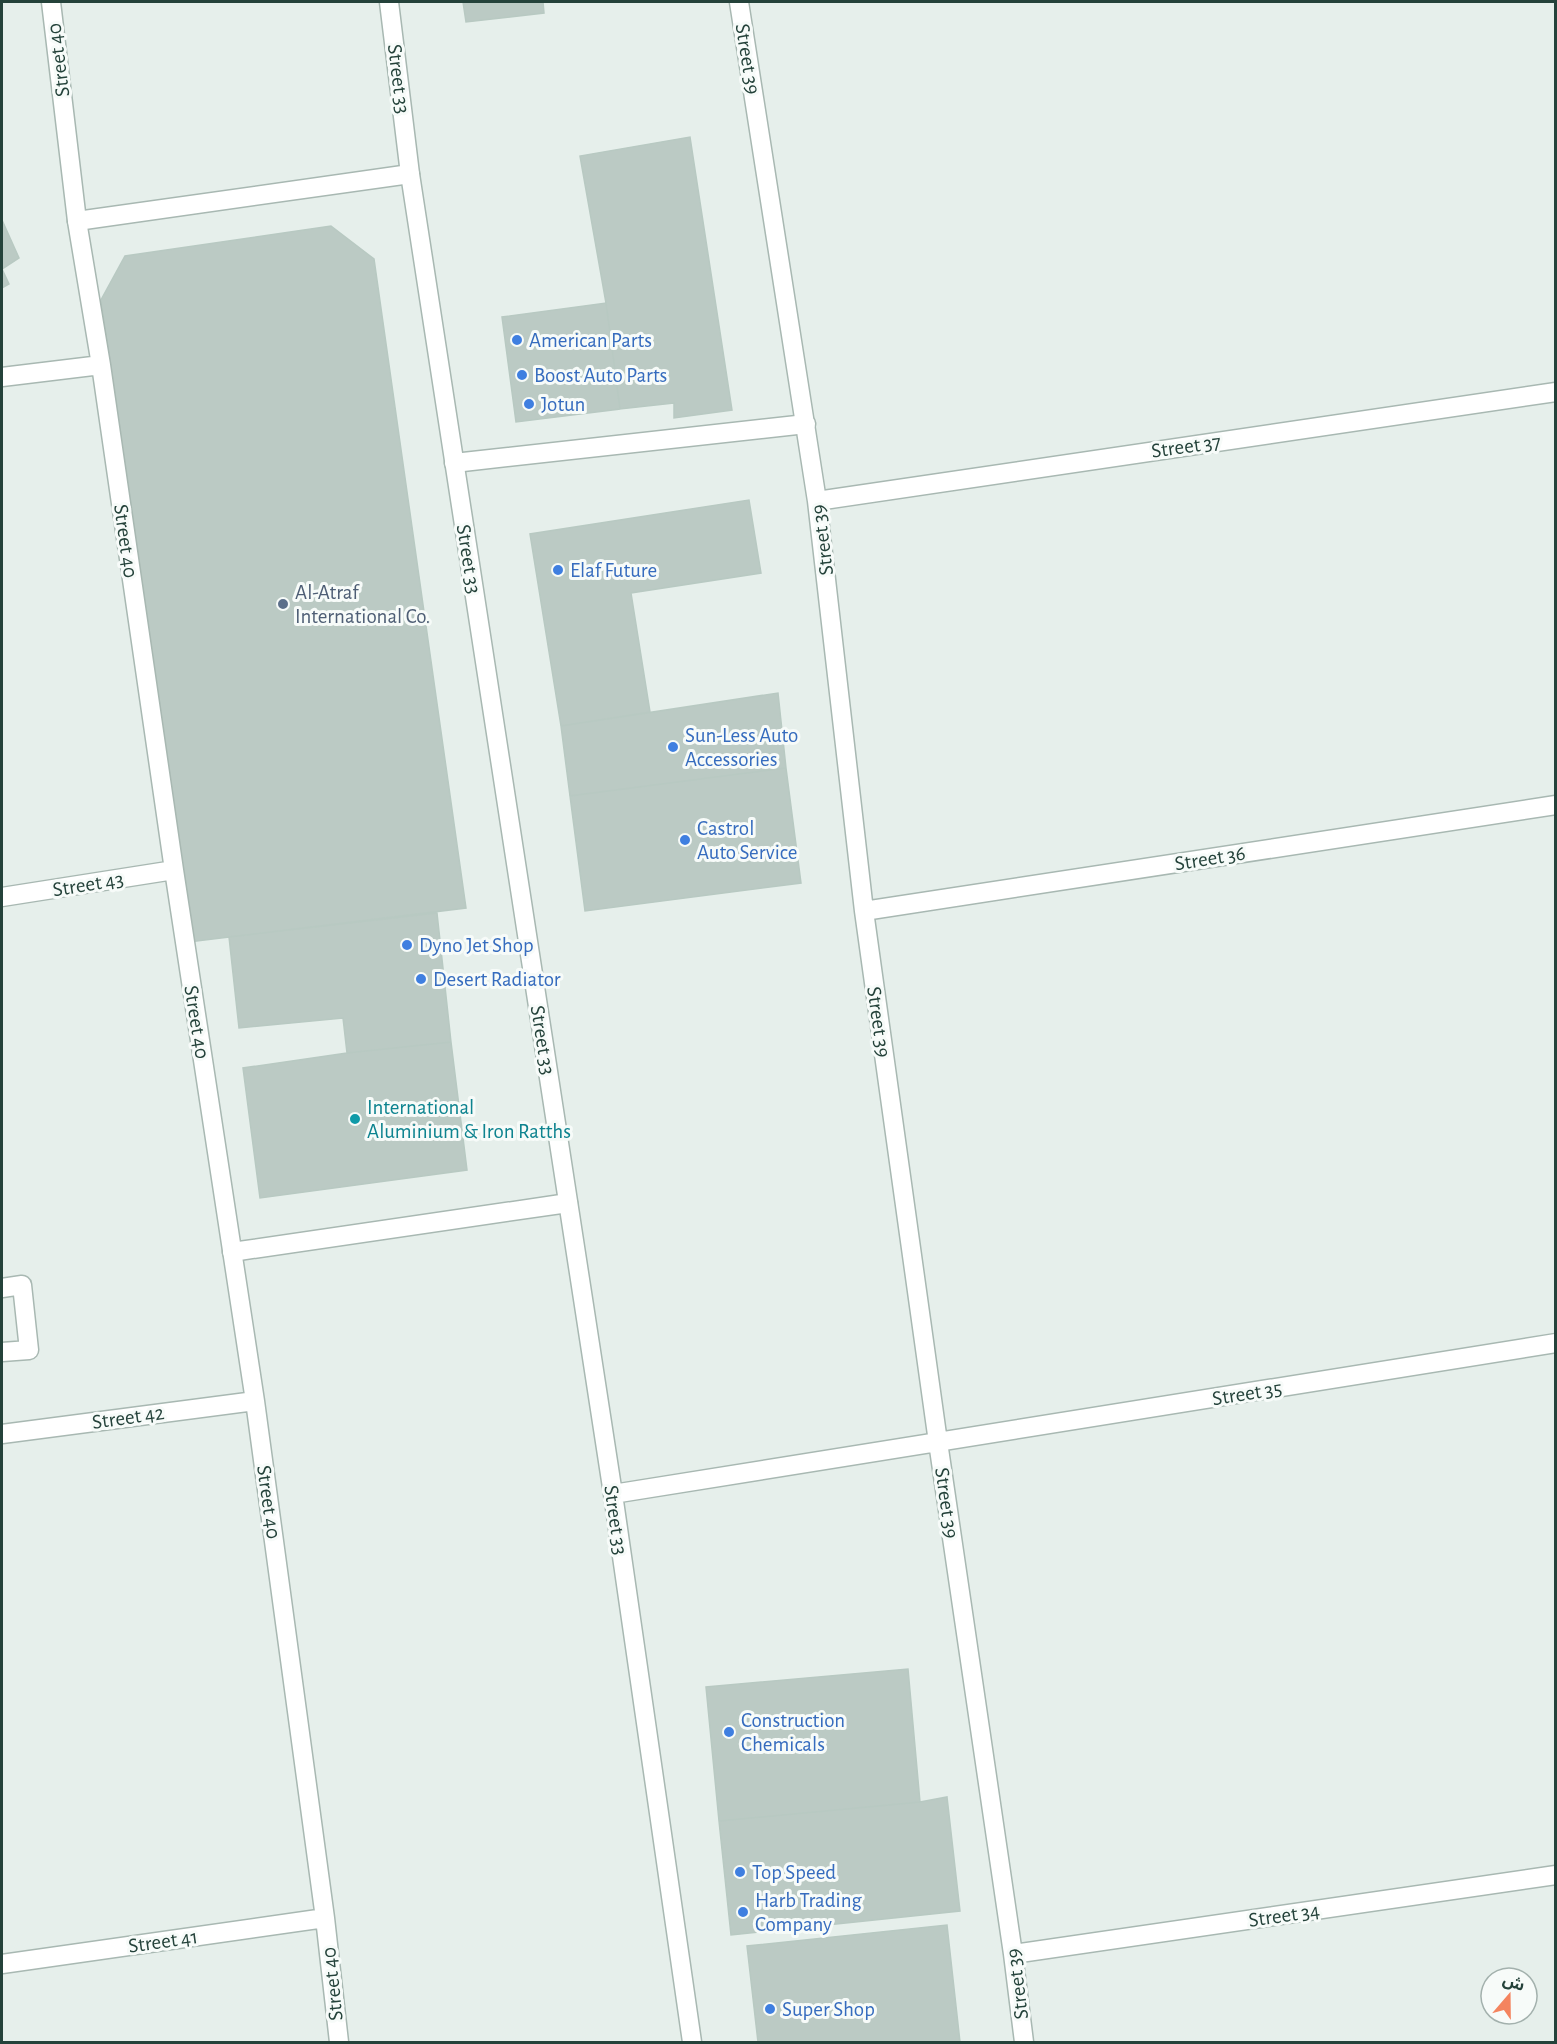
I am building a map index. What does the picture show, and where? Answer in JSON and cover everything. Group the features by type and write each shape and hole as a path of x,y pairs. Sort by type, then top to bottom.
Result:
{"street":[{"name":"Street 40","path":"51,2 77,220 101,365 174,870 255,1401 325,1918 339,2043"},
{"name":"Street 33","path":"389,2 410,174 613,1494 692,2043"},
{"name":"Street 39","path":"739,2 818,501 864,911 1024,2043"},
{"path":"77,220 410,174"},
{"path":"2,377 101,365"},
{"name":"Street 37","path":"818,501 1556,392"},
{"path":"454,463 806,424"},
{"name":"Street 36","path":"864,911 1556,805"},
{"name":"Street 43","path":"2,897 174,870"},
{"path":"232,1252 568,1203"},
{"path":"2,1288 22,1285 29,1350 2,1352"},
{"name":"Street 35","path":"613,1494 1556,1343"},
{"name":"Street 42","path":"2,1434 255,1401"},
{"name":"Street 34","path":"1013,1954 1556,1875"},
{"name":"Street 41","path":"2,1964 325,1918"}],"building":[{"path":"463,2 543,2 544,13 466,22"},
{"path":"690,137 732,410 674,418 674,403 620,409 606,303 580,156"},
{"path":"2,220 19,258 2,269"},
{"name":"Al-Atraf International Co.","path":"331,226 374,259 466,908 189,942 101,300 125,256"},
{"path":"2,269 9,284 2,288"},
{"path":"606,303 620,409 516,422 502,317"},
{"path":"749,500 761,573 631,593 650,712 561,726 530,534"},
{"name":"Sun-Less Auto Accessories","path":"778,693 786,768 570,796 561,726"},
{"name":"Castrol Auto Service","path":"786,768 801,883 585,911 570,796"},
{"path":"437,913 451,1042 347,1053 343,1018 239,1028 229,937"},
{"name":"International Aluminium & Iron Ratths","path":"451,1042 467,1170 260,1198 243,1068 347,1053"},
{"path":"908,1669 920,1802 719,1821 706,1687"},
{"path":"947,1797 960,1911 731,1935 719,1821 920,1802"},
{"path":"947,1925 960,2042 758,2042 747,1946"}],"place":[{"name":"American Parts","path":"517,340"},
{"name":"Boost Auto Parts","path":"522,375"},
{"name":"Jotun","path":"529,404"},
{"name":"Elaf Future","path":"558,570"},
{"name":"Al-Atraf International Co.","path":"283,604"},
{"name":"Sun-Less Auto Accessories","path":"673,747"},
{"name":"Castrol Auto Service","path":"685,840"},
{"name":"Dyno Jet Shop","path":"407,945"},
{"name":"Desert Radiator","path":"421,979"},
{"name":"International Aluminium & Iron Ratths","path":"355,1119"},
{"name":"Construction Chemicals","path":"729,1732"},
{"name":"Top Speed","path":"740,1872"},
{"name":"Harb Trading Company","path":"743,1912"},
{"name":"Super Shop","path":"770,2009"}]}
